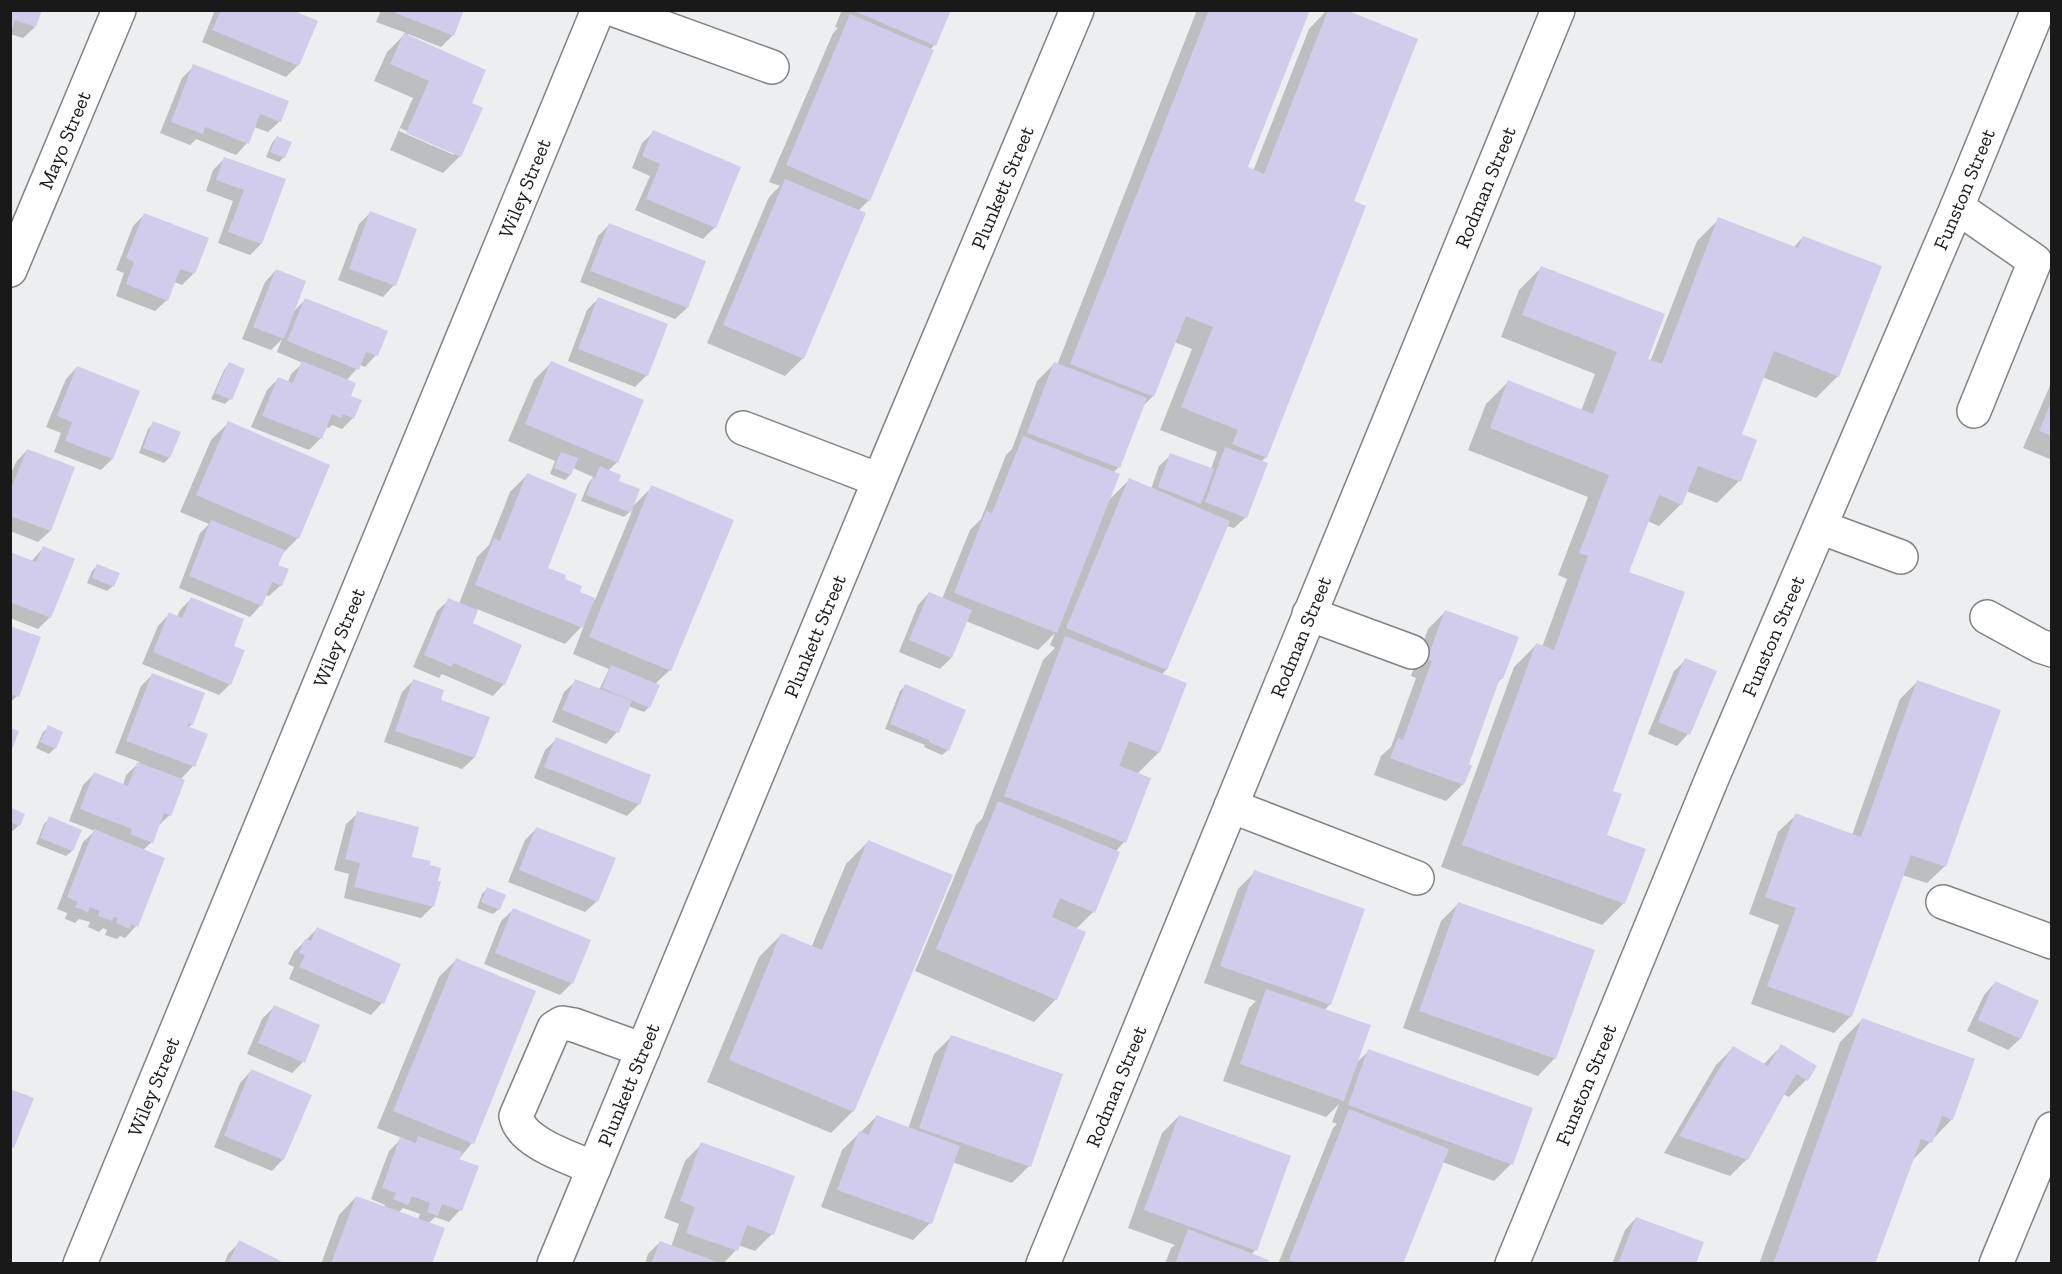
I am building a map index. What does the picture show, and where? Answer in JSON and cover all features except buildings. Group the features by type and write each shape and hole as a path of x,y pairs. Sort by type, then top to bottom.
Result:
{"street":[{"name":"Mayo Street","path":"10,270 18,230 119,10"},
{"name":"Wiley Street","path":"80,1263 598,10"},
{"path":"615,10 771,67"},
{"name":"Plunkett Street","path":"555,1263 879,480 1077,10"},
{"name":"Rodman Street","path":"1043,1263 1558,10"},
{"name":"Funston Street","path":"1512,1263 1708,787 1957,207 2038,10"},
{"path":"1957,207 2035,261 1974,411"},
{"path":"743,428 879,480"},
{"path":"1820,527 1901,557"},
{"path":"1310,614 1412,652"},
{"path":"1987,616 2040,646 2052,650"},
{"path":"1231,806 1417,878"},
{"path":"1943,902 2052,942"},
{"path":"594,1168 543,1146 526,1134 517,1124 516,1116 554,1028 562,1023 574,1025 643,1050"},
{"path":"1996,1263 2052,1129"}]}
